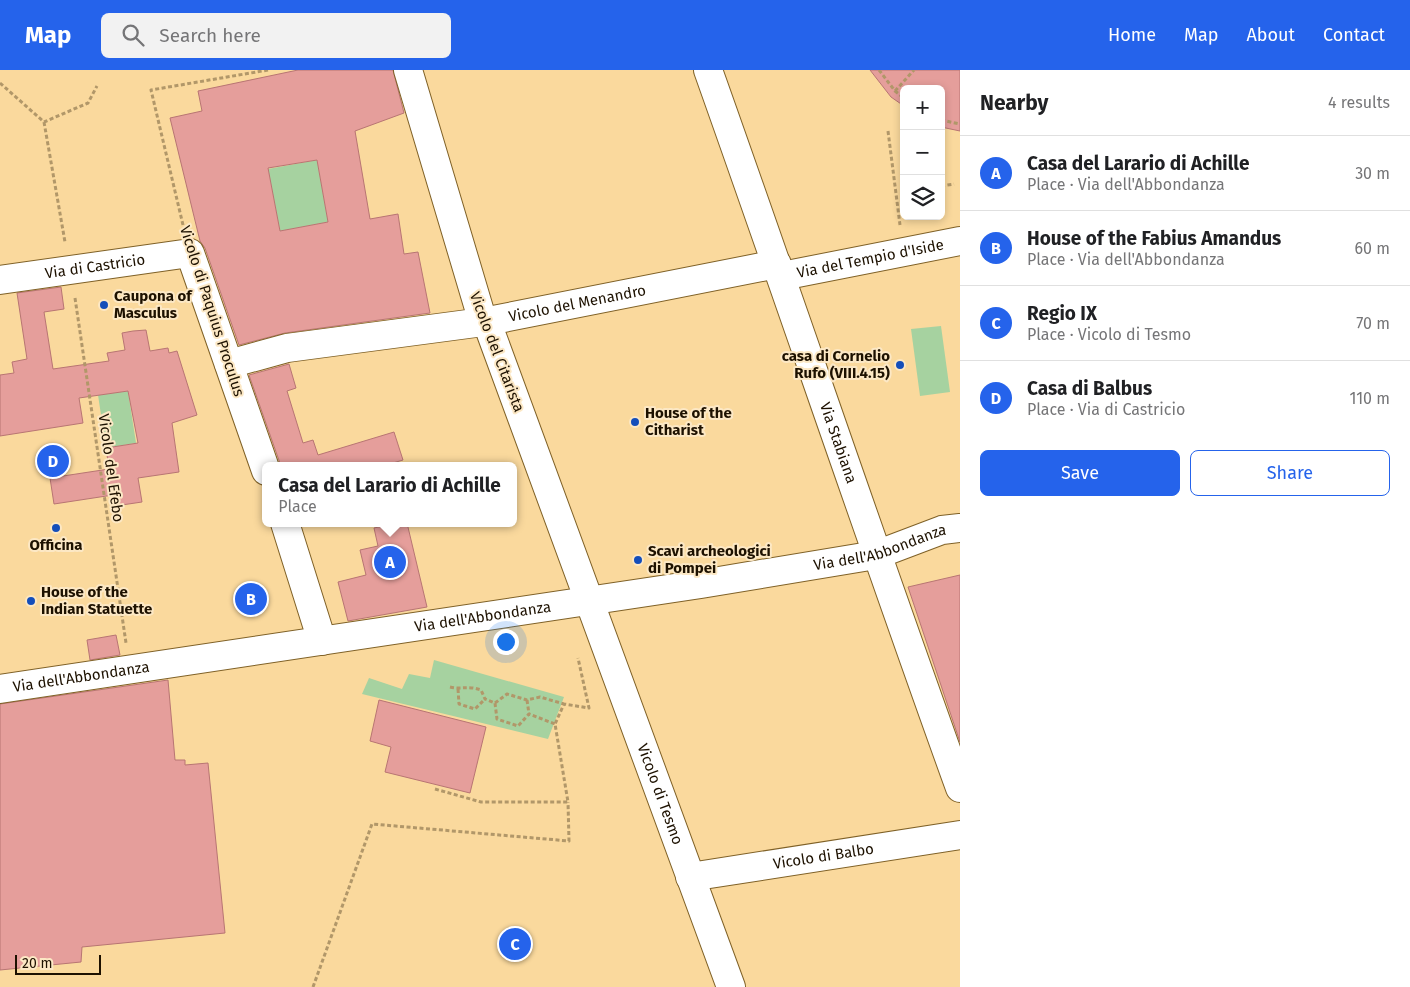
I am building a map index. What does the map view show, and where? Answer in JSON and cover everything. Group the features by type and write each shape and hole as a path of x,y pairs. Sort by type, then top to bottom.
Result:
{"street":[{"name":"Vicolo del Citarista","path":"408,70 483,322 489,328 590,600"},
{"name":"Via Stabiana","path":"708,70 779,270 876,555 960,788"},
{"name":"Via del Tempio d'Iside","path":"779,270 960,241"},
{"name":"Via di Castricio","path":"0,280 190,253"},
{"name":"Vicolo di Paquius Proculus","path":"190,253 263,462"},
{"name":"Vicolo del Menandro","path":"228,364 287,348 483,322 779,270"},
{"path":"286,527 322,640"},
{"name":"Via dell'Abbondanza","path":"0,689 876,555 942,530 960,528"},
{"name":"Vicolo di Tesmo","path":"590,600 731,987"},
{"name":"Vicolo di Balbo","path":"690,877 958,835"}],"path":[{"name":"Vicolo di Paquius Proculus","path":"190,253 151,90 268,70"},
{"path":"878,70 900,95"},
{"path":"895,91 914,70"},
{"path":"0,83 44,122 88,103 98,86"},
{"path":"945,121 960,124"},
{"name":"Vicolo del Efebo","path":"44,122 70,269 130,670"},
{"path":"888,131 903,250"},
{"path":"945,185 954,184"},
{"path":"450,687 458,689 469,686 481,690 485,699 495,703"},
{"path":"458,689 460,704 475,710 485,699"},
{"path":"495,703 507,694 527,700 540,697 564,704 589,708"},
{"path":"527,700 529,714"},
{"path":"495,703 497,719 518,726 529,714"},
{"path":"313,987 372,824 569,842 568,802 555,724 564,704"},
{"path":"529,714 555,724"},
{"path":"435,790 482,802 568,802"}],"green space":[{"path":"317,160 328,222 280,231 268,169"},
{"path":"941,326 950,392 920,396 911,329"},
{"path":"128,391 136,443 106,448 98,395"},
{"path":"434,660 564,697 548,739 362,694 369,678 402,689 409,674 430,678"}],"building":[{"path":"298,70 393,70 404,113 355,131 370,219 398,214 404,254 418,252 430,313 285,333 239,345 205,248 200,241 170,118 202,111 198,91","holes":["317,160 328,222 280,231 268,168"]},
{"path":"870,70 960,70 960,131 945,128 945,85 900,85 900,103 891,97"},
{"path":"61,287 64,309 44,312 53,369 109,361 107,353 125,350 122,333 133,331 146,330 150,351 168,348 169,353 177,351 197,415 172,423 179,472 138,478 142,502 115,506 113,495 54,504 50,478 109,469 106,448 138,443 128,391 79,398 83,423 0,436 0,375 14,373 12,362 27,359 17,293"},
{"path":"289,364 296,388 287,391 303,443 313,440 318,455 394,432 403,460 396,462 280,462 249,375"},
{"path":"408,527 427,607 348,621 338,582 366,575 360,550 378,546 374,528"},
{"path":"960,575 960,742 908,587"},
{"path":"116,635 120,655 90,660 87,640"},
{"path":"168,680 175,760 185,760 185,765 208,763 225,933 82,947 81,962 0,970 0,704"},
{"path":"379,700 486,727 470,793 385,772 391,747 370,741"}],"place":[{"name":"Caupona of Masculus","path":"104,305"},
{"name":"casa di Cornelio Rufo (VIII.4.15)","path":"900,365"},
{"name":"House of the Citharist","path":"635,422"},
{"name":"Casa di Balbus","path":"53,461"},
{"name":"Officina","path":"56,528"},
{"name":"Scavi archeologici di Pompei","path":"638,560"},
{"name":"Casa del Larario di Achille","path":"390,562"},
{"name":"House of the Fabius Amandus","path":"251,599"},
{"name":"House of the Indian Statuette","path":"31,601"},
{"name":"Regio IX","path":"515,944"}]}
